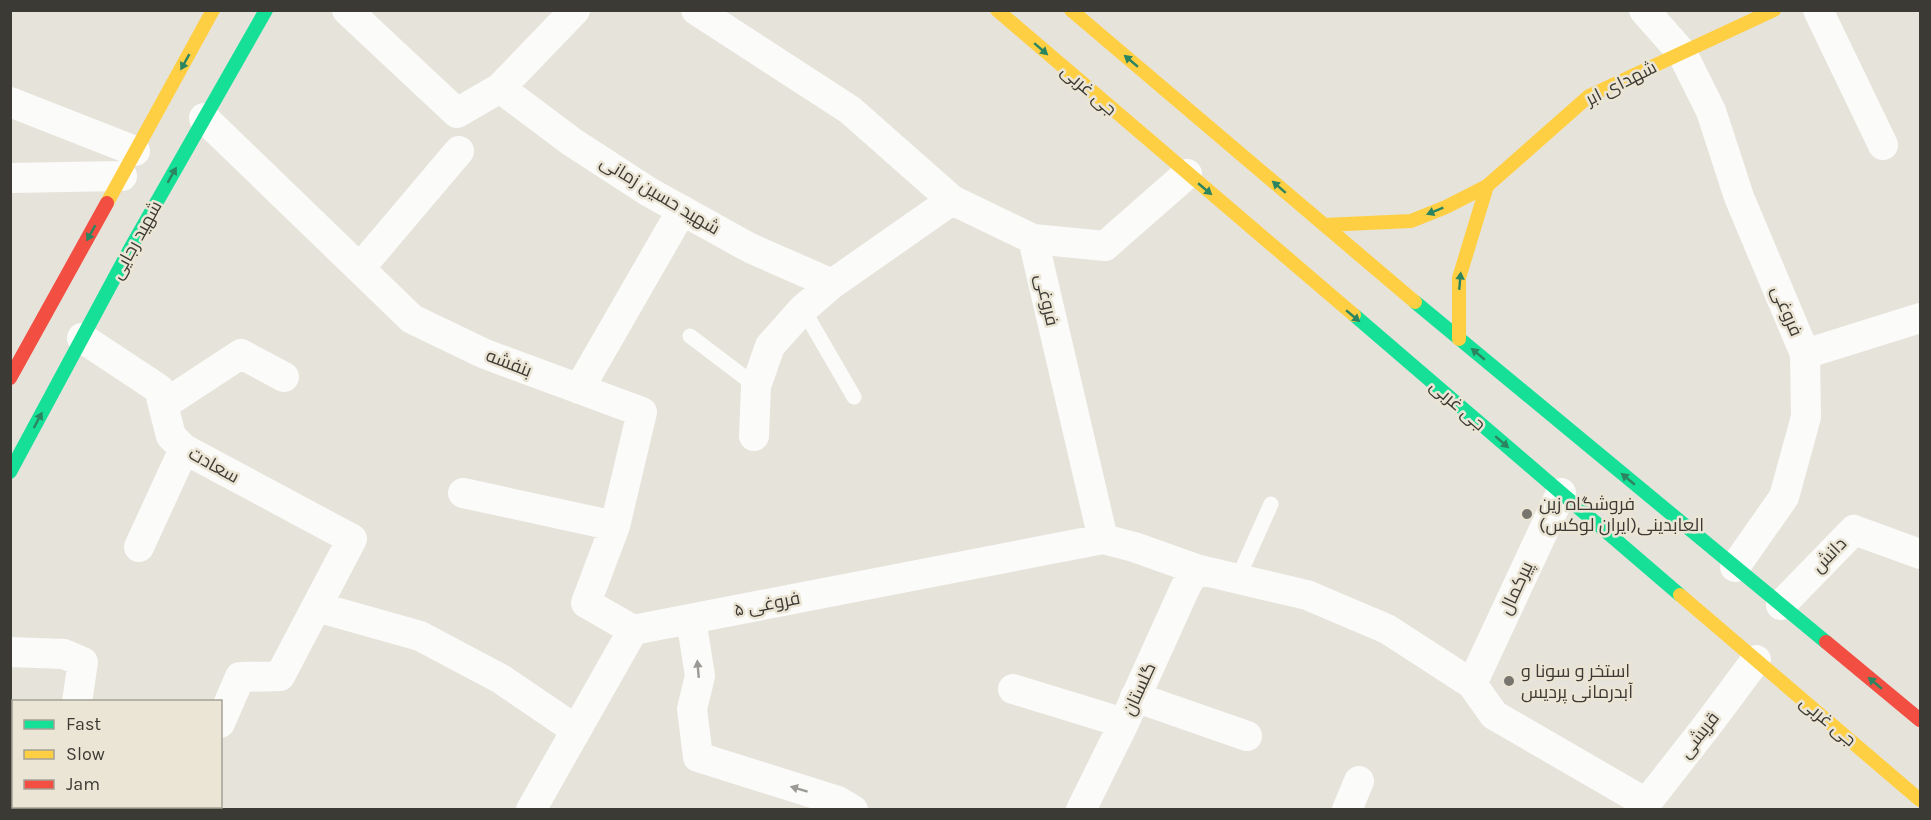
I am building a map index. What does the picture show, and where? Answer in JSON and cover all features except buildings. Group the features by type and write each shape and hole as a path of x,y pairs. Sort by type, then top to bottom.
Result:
{"main road":[{"path":"10,378 213,10"},
{"name":"شهید رجایی","path":"10,472 130,249 266,10"},
{"name":"جی غربی","path":"997,10 1920,800"},
{"path":"1071,10 1459,339 1920,720"},
{"name":"شهدای ابر","path":"1324,225 1411,221 1446,207 1487,186 1589,96 1774,10"},
{"path":"1459,339 1459,278 1487,186"}],"street":[{"path":"346,10 457,113 500,88 575,10"},
{"path":"696,10 850,110 952,200 1033,239 1105,246 1187,174"},
{"name":"فروغی","path":"1644,10 1682,53 1711,111 1739,197 1805,354 1806,417 1785,497 1734,567"},
{"path":"1818,10 1883,145"},
{"name":"شهید حسین زمانی","path":"500,88 572,142 649,192 750,248 832,284"},
{"path":"10,102 128,164"},
{"name":"بنفشه","path":"204,118 412,319 485,354 642,412 615,526 586,603 633,630"},
{"path":"360,268 459,151"},
{"path":"10,178 128,164"},
{"path":"754,436 756,386 770,346 803,309 832,284 952,200"},
{"path":"579,389 682,210"},
{"name":"فروغی","path":"1033,239 1103,539"},
{"path":"1805,354 1920,318"},
{"name":"سعادت","path":"82,338 159,389 171,436 184,449 352,539 317,607"},
{"path":"163,405 241,354 284,377"},
{"path":"138,547 184,449"},
{"path":"463,493 615,526"},
{"name":"پیرکمال","path":"1472,684 1561,493"},
{"name":"دانش","path":"1781,605 1854,530 1920,554"},
{"path":"1103,539 1196,568 1306,595 1388,629 1472,684 1494,715 1644,806"},
{"name":"فروغی ۵","path":"633,630 1103,539"},
{"name":"گلستان","path":"1081,810 1196,568"},
{"path":"222,718 240,677 280,676 317,607 420,636 501,679 576,730"},
{"path":"691,619 700,676 692,709 698,757 838,801 853,810"},
{"path":"531,810 633,630"},
{"path":"10,652 64,654 83,662 77,700"},
{"name":"قریشی","path":"1644,806 1756,660"},
{"path":"1013,689 1130,710 1247,736"},
{"path":"1347,810 1359,781"}],"lane":[{"path":"803,309 854,397"},
{"path":"690,336 756,386"},
{"path":"1238,578 1271,504"}],"traffic: fast":[{"path":"10,472 130,249 266,10"},
{"path":"1415,302 1826,642"},
{"path":"1354,315 1680,595"}],"traffic: slow":[{"path":"107,203 213,10"},
{"path":"997,10 1354,315"},
{"path":"1071,10 1415,302"},
{"path":"1324,225 1411,221 1446,207 1487,186 1589,96 1774,10"},
{"path":"1459,339 1459,278 1487,186"},
{"path":"1680,595 1920,800"}],"traffic: jam":[{"path":"10,378 107,203"},
{"path":"1826,642 1920,720"}],"place":[{"name":"فروشگاه زین العابدینی(ایران لوکس)","path":"1527,514"},
{"name":"استخر و سونا و آبدرمانی پردیس","path":"1509,681"}]}
